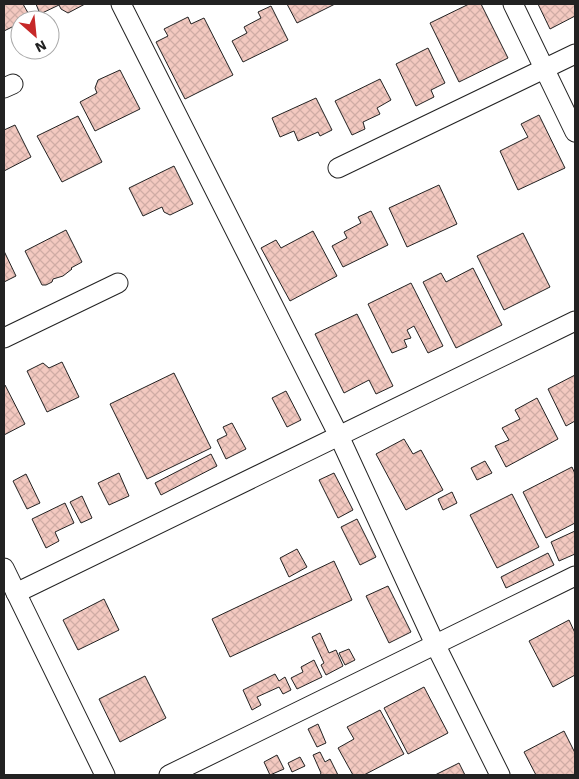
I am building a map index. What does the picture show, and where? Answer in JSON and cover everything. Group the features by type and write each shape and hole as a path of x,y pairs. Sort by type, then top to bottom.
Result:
{"street":[{"path":"121,4 339,436 435,644 500,775"},
{"path":"513,4 575,132"},
{"path":"338,168 575,54"},
{"path":"4,338 118,283"},
{"path":"16,594 575,321"},
{"path":"4,568 105,775"},
{"path":"169,775 575,576"}],"building":[{"path":"4,4 23,4 26,10 10,10 10,28 4,31"},
{"path":"36,4 85,4 68,13 61,9 59,5 48,10 38,10"},
{"path":"287,4 335,4 297,23"},
{"path":"469,4 481,4 508,58 459,82 430,23"},
{"path":"538,4 575,4 575,16 550,29"},
{"path":"271,6 288,40 243,62 232,41 247,33 244,27 261,18 258,12"},
{"path":"188,17 191,24 204,18 233,75 185,99 156,42 168,36 164,29"},
{"path":"428,48 445,83 431,90 434,97 416,106 396,64"},
{"path":"120,70 140,109 95,131 80,102 97,93 95,88 98,80"},
{"path":"380,79 391,100 377,108 380,114 363,122 365,129 352,135 335,101"},
{"path":"316,98 332,130 320,136 318,132 298,141 294,131 280,137 272,118"},
{"path":"539,115 565,168 518,190 500,151 528,137 521,124"},
{"path":"78,116 102,162 62,182 37,136"},
{"path":"15,125 31,157 4,171 4,130"},
{"path":"174,166 193,204 170,215 164,212 162,207 143,216 129,188"},
{"path":"439,185 457,224 407,247 389,208"},
{"path":"371,211 388,245 343,267 332,246 347,238 344,232 361,223 358,217"},
{"path":"66,230 82,262 71,268 63,276 53,279 52,282 46,285 42,285 25,251"},
{"path":"313,231 337,276 290,301 261,248 276,240 281,248"},
{"path":"523,233 550,287 504,310 477,256"},
{"path":"4,251 16,276 4,282"},
{"path":"473,268 502,325 456,348 423,282 441,273 446,282"},
{"path":"411,283 443,346 428,353 414,326 407,330 411,338 404,340 407,347 392,353 368,304"},
{"path":"357,314 393,386 376,394 369,380 344,393 315,334"},
{"path":"62,362 79,397 47,412 27,371 43,363 49,368"},
{"path":"174,373 211,448 147,479 110,404"},
{"path":"575,375 575,421 566,426 548,389"},
{"path":"4,386 25,424 4,435"},
{"path":"286,391 301,420 287,427 272,398"},
{"path":"537,398 558,439 506,467 495,446 509,440 502,428 520,419 515,410"},
{"path":"232,423 246,449 226,459 217,440 227,435 223,427"},
{"path":"404,439 413,454 421,450 443,490 406,510 376,454"},
{"path":"211,454 217,466 161,495 155,483"},
{"path":"485,461 492,473 477,480 471,468"},
{"path":"572,467 575,474 575,523 546,538 523,492"},
{"path":"119,473 129,496 109,505 98,483"},
{"path":"334,473 353,510 338,518 319,480"},
{"path":"26,474 40,503 27,509 13,481"},
{"path":"452,492 457,503 443,510 438,499"},
{"path":"512,494 539,547 497,568 470,515"},
{"path":"82,496 92,518 81,523 70,502"},
{"path":"65,503 74,523 55,532 59,541 46,548 32,519"},
{"path":"357,519 376,557 360,565 341,527"},
{"path":"575,531 575,554 559,561 551,542"},
{"path":"297,549 307,567 289,577 280,558"},
{"path":"548,553 554,565 506,588 501,577"},
{"path":"334,561 352,600 230,657 212,619"},
{"path":"388,586 411,632 389,643 366,596"},
{"path":"104,599 119,630 78,650 63,620"},
{"path":"569,620 575,633 575,675 553,687 529,641"},
{"path":"320,633 329,653 336,650 343,666 326,675 321,665 324,663 312,637"},
{"path":"349,649 355,660 345,665 339,653"},
{"path":"314,660 322,677 297,689 291,678 303,672 301,667"},
{"path":"275,674 279,681 285,677 291,690 283,694 279,687 257,697 261,705 252,710 243,690"},
{"path":"145,676 166,718 120,742 99,699"},
{"path":"424,687 448,733 408,754 384,708"},
{"path":"380,710 404,754 364,775 353,775 338,748 354,739 347,727"},
{"path":"318,724 326,743 317,747 308,729"},
{"path":"564,731 575,753 575,775 536,775 524,752"},
{"path":"320,752 325,762 330,759 338,775 320,775 321,773 313,755"},
{"path":"277,755 284,769 270,775 264,762"},
{"path":"300,757 305,766 292,772 288,763"},
{"path":"459,763 465,775 435,775"}]}
